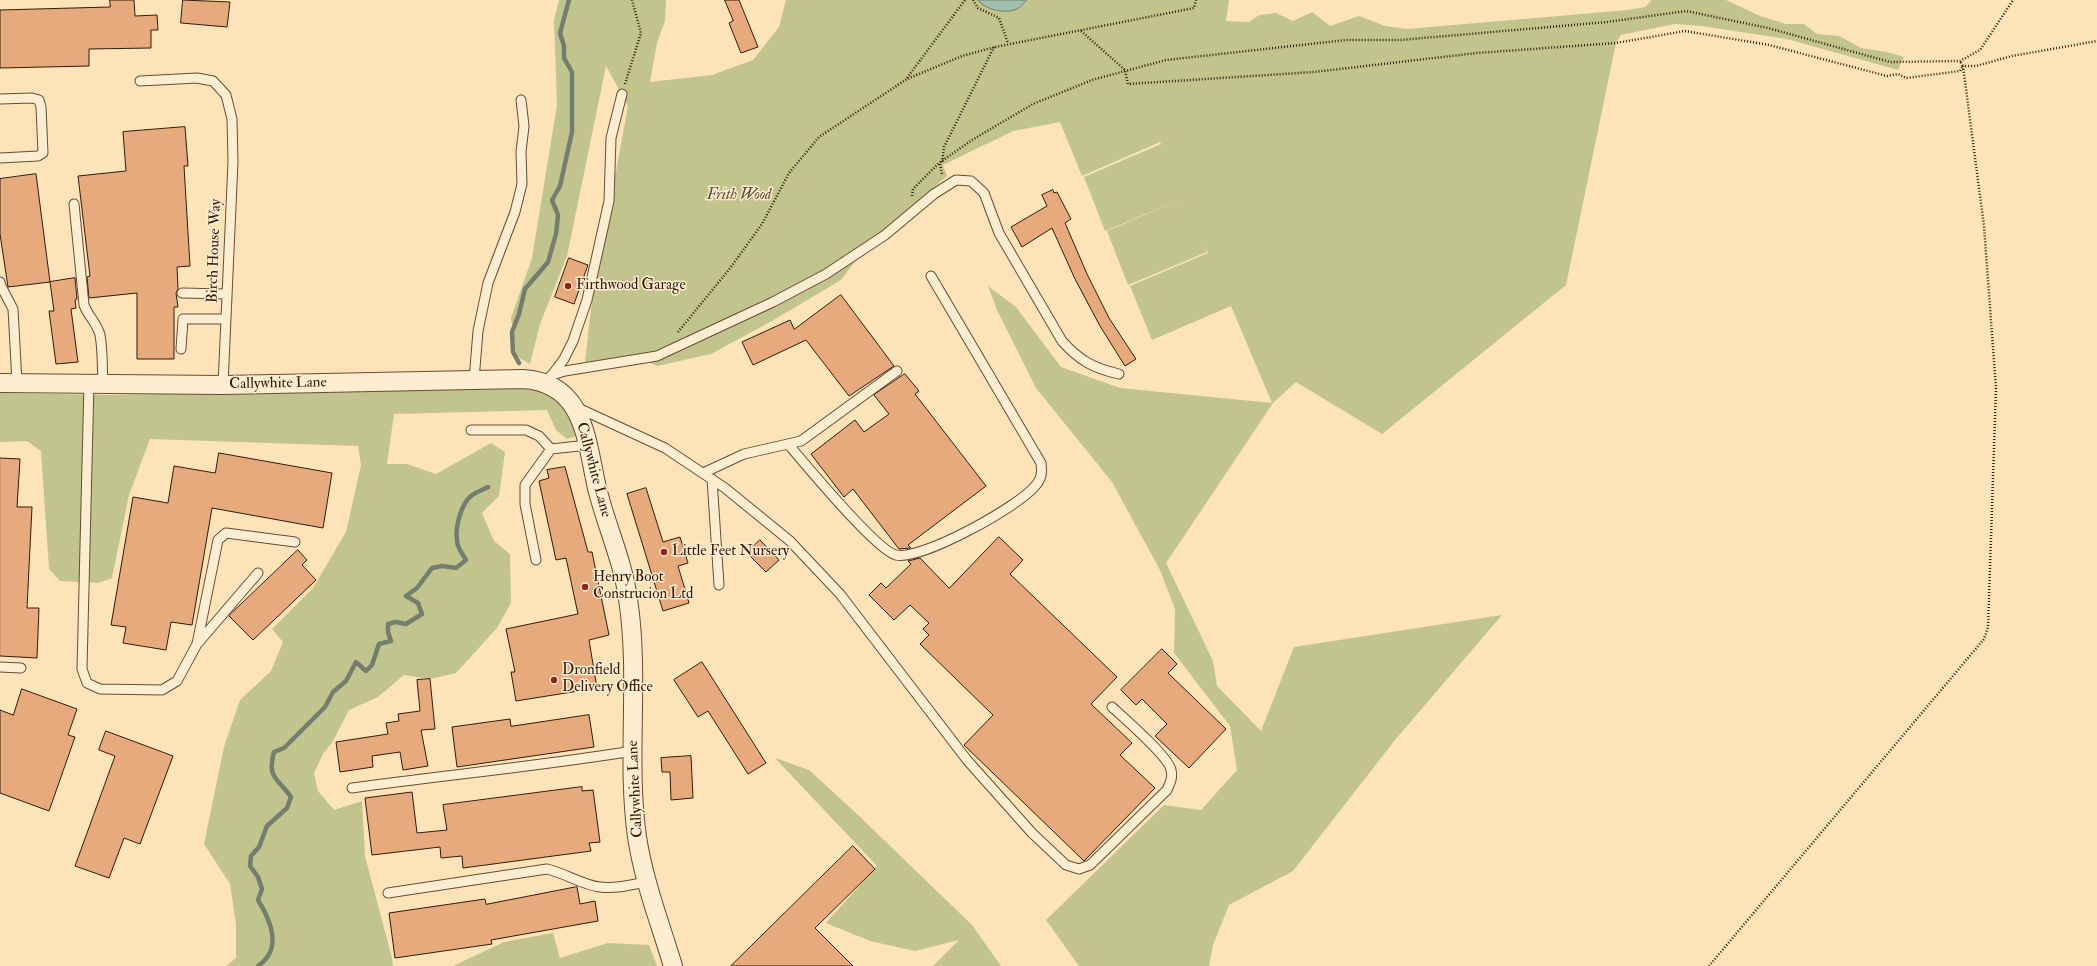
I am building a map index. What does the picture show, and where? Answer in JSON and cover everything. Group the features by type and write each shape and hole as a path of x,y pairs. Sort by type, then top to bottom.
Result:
{"street":[{"name":"Callywhite Lane","path":"9,383 223,385 548,378 575,407 584,431 597,490 628,598 632,634 633,751 637,836 646,882 673,966"}],"lane":[{"name":"Birch House Way","path":"140,81 197,78 213,81 226,95 232,119 233,162 223,385"},
{"path":"548,378 564,359 573,340 586,300 609,201 611,138 622,94"},
{"path":"0,99 32,98 39,100 41,107 43,153 38,156 0,158"},
{"path":"474,380 478,331 488,283 515,212 522,184 521,152 524,126 521,100"},
{"path":"548,378 565,371 657,356 826,274 885,235 934,194 956,180 971,181 984,193 999,233 1062,341 1075,356 1097,369 1119,374"},
{"path":"74,204 84,304 87,312 94,319 100,335 96,383 82,669 87,683 100,689 162,690 177,681 197,644 258,573"},
{"path":"788,444 876,542 896,555 917,553 984,524 1025,496 1035,486 1042,475 1041,463 931,276"},
{"path":"0,282 0,286 13,309 9,383"},
{"path":"182,293 227,294"},
{"path":"181,348 183,320 226,320"},
{"path":"703,474 744,454 801,441 897,371"},
{"path":"575,407 664,448 726,488 790,541 840,594 967,760 1032,833 1066,865 1079,869 1090,865 1167,790 1172,778 1171,768 1158,751 1112,707"},
{"path":"470,430 526,430 539,436 551,449"},
{"path":"536,560 525,504 525,485 551,449 588,445"},
{"path":"712,479 719,584"},
{"path":"197,644 218,540 226,533 295,542"},
{"path":"0,667 22,668"},
{"path":"352,788 429,777 548,765 633,751"},
{"path":"388,893 547,869 562,872 599,887 613,888 646,882"}],"path":[{"path":"622,94 641,33 632,0"},
{"path":"907,78 965,0"},
{"path":"972,0 978,8 999,18 1008,43"},
{"path":"677,332 732,267 762,224 789,173 819,138 907,78 962,56 1008,43 1194,8 1196,0"},
{"path":"911,214 912,189 942,162 1033,104 1092,80 1166,60 1338,41 1400,40 1607,22 1686,11 1768,28 1890,62 1960,61 1980,50 2013,0"},
{"path":"1081,30 1125,70 1128,84 1314,72 1477,53 1616,43 1685,31 1769,46 1887,76 1898,74 1906,78 1960,71 1963,66"},
{"path":"1963,66 1976,66 2012,56 2097,41"},
{"path":"942,162 944,146 995,47"},
{"path":"1709,966 1984,639 1988,627 1996,388 1984,226 1963,66 1960,61"}],"green space":[{"name":"Frith Wood","path":"559,0 666,0 665,21 657,43 650,82 712,75 753,60 779,27 786,0 1229,0 1226,21 1249,22 1259,15 1276,13 1293,21 1312,12 1330,26 1359,16 1385,26 1407,29 1628,10 1645,7 1652,0 1726,0 1760,16 1786,24 1804,24 1817,34 1839,36 1861,48 1887,52 1904,57 1898,70 1787,39 1701,26 1675,24 1621,35 1616,43 1566,285 1382,434 1296,382 1273,403 1166,563 1213,661 1217,686 1261,731 1294,647 1502,615 1395,740 1293,871 1229,905 1213,945 1209,966 1079,966 1046,920 1164,805 1201,810 1237,770 1230,726 1174,653 1175,609 1160,570 1112,482 1036,388 997,310 988,286 1016,307 1061,367 1120,388 1272,403 1231,306 1152,340 1130,286 1208,253 1203,241 1207,252 1128,285 1107,231 1184,198 1105,231 1084,177 1161,144 1160,142 1082,176 1060,122 1013,131 943,165 947,176 869,243 841,280 772,321 711,354 657,366 636,356 585,362 591,308 628,106 606,66 567,256 540,324 530,364 516,356 511,318 532,258 557,105 554,20"},
{"path":"525,386 547,391 569,404 579,435 567,439 556,430 547,410 394,414 387,464 407,464 436,474 491,443 505,452 499,496 482,513 494,541 510,554 511,603 497,628 456,673 430,679 404,675 378,697 349,710 333,741 323,754 314,773 318,791 334,810 362,801 365,856 393,966 226,966 236,958 236,924 230,884 204,844 224,747 240,700 271,671 283,642 272,629 313,588 346,532 361,465 358,446 150,439 129,495 112,578 98,583 60,581 49,569 41,451 27,441 0,442 0,393 111,395"},
{"path":"775,758 809,770 858,815 972,925 1001,966 933,966 959,940 915,951 870,941 826,923 877,866"},
{"path":"553,933 560,958 608,943 649,945 657,966 453,966 504,942"}],"shaded area":[{"path":"978,0 1027,0 1021,7 1001,11 990,9"}],"building":[{"path":"110,0 134,0 135,16 157,15 158,30 151,30 151,48 89,49 89,66 0,68 0,10 110,7"},
{"path":"183,0 230,2 227,27 181,23"},
{"path":"725,0 739,0 758,47 741,53 729,23 733,21"},
{"path":"185,127 188,166 184,166 190,266 177,267 178,289 176,293 178,307 174,307 174,359 137,359 137,293 89,298 87,277 90,276 78,176 126,171 123,132"},
{"path":"36,174 50,282 8,287 0,234 0,179"},
{"path":"1053,190 1054,193 1057,192 1071,219 1065,223 1087,274 1109,318 1136,359 1125,366 1100,326 1075,279 1052,228 1022,247 1011,227 1047,206 1042,195"},
{"path":"569,258 588,265 574,304 555,297"},
{"path":"75,278 77,299 75,300 76,308 71,309 78,362 56,364 49,311 54,311 50,282"},
{"path":"841,295 894,366 849,396 806,340 753,365 742,342 790,320 794,329"},
{"path":"905,374 919,391 915,394 986,486 908,545 911,548 899,549 853,489 844,497 811,454 855,420 864,432 889,414 874,395"},
{"path":"219,453 332,473 323,528 212,508 192,625 171,622 166,650 123,643 126,627 111,625 133,497 168,503 174,466 215,473"},
{"path":"0,458 20,459 17,507 32,507 27,608 39,608 37,658 0,656"},
{"name":"Henry Boot Construcion Ltd","path":"565,467 588,552 592,552 609,635 589,640 597,688 516,701 511,672 515,672 506,629 578,614 566,558 556,560 539,481 549,478 547,470"},
{"name":"Little Feet Nursery","path":"646,488 663,542 680,537 688,563 678,566 689,603 663,611 627,494"},
{"path":"999,537 1023,560 1010,574 1117,677 1091,704 1132,743 1120,755 1155,788 1084,861 964,745 993,715 920,644 929,635 923,629 929,623 910,605 894,620 869,595 881,583 886,588 911,564 908,561 920,558 949,588"},
{"path":"760,540 779,560 766,572 747,553"},
{"path":"298,550 307,560 302,565 316,580 253,640 229,616"},
{"path":"1162,649 1177,664 1168,673 1226,729 1189,768 1155,736 1167,724 1142,699 1136,705 1121,690"},
{"path":"702,662 766,763 748,774 708,711 698,717 674,680"},
{"path":"430,679 435,729 421,730 428,766 403,770 400,752 372,756 373,767 340,772 336,742 388,734 386,723 399,721 398,714 420,711 417,680"},
{"path":"22,689 77,709 68,735 75,737 49,811 0,793 0,710 13,715"},
{"path":"589,715 594,747 457,767 452,727 510,719 511,726"},
{"path":"106,731 173,756 140,844 124,838 109,878 75,866 115,756 99,750"},
{"path":"691,756 693,798 671,800 670,772 662,772 661,758"},
{"path":"582,787 582,791 593,790 600,842 589,843 591,851 463,868 462,856 441,858 440,847 372,855 365,798 412,792 417,833 447,830 443,805"},
{"path":"853,846 875,869 815,928 853,966 731,966"},
{"path":"577,887 580,904 595,901 598,921 491,940 492,944 395,958 389,913 485,899 486,904"}],"waterway":[{"path":"519,363 513,352 512,332 519,314 525,289 548,262 556,234 558,215 552,200 560,186 572,132 572,72 564,58 564,46 560,33 569,0"},
{"path":"258,966 266,959 270,951 272,934 267,917 258,900 262,889 258,877 250,866 251,856 259,847 267,826 287,808 291,797 273,773 272,761 274,752 284,748 325,707 333,692 346,681 356,662 366,671 372,665 379,644 391,641 388,632 388,624 396,622 406,624 422,614 418,603 406,596 417,588 432,568 442,566 456,568 466,560 457,543 457,529 460,516 467,500 475,493 488,487"}],"place":[{"name":"Firthwood Garage","path":"568,286"},
{"name":"Little Feet Nursery","path":"664,552"},
{"name":"Henry Boot Construcion Ltd","path":"585,587"},
{"name":"Dronfield Delivery Office","path":"554,680"}]}
